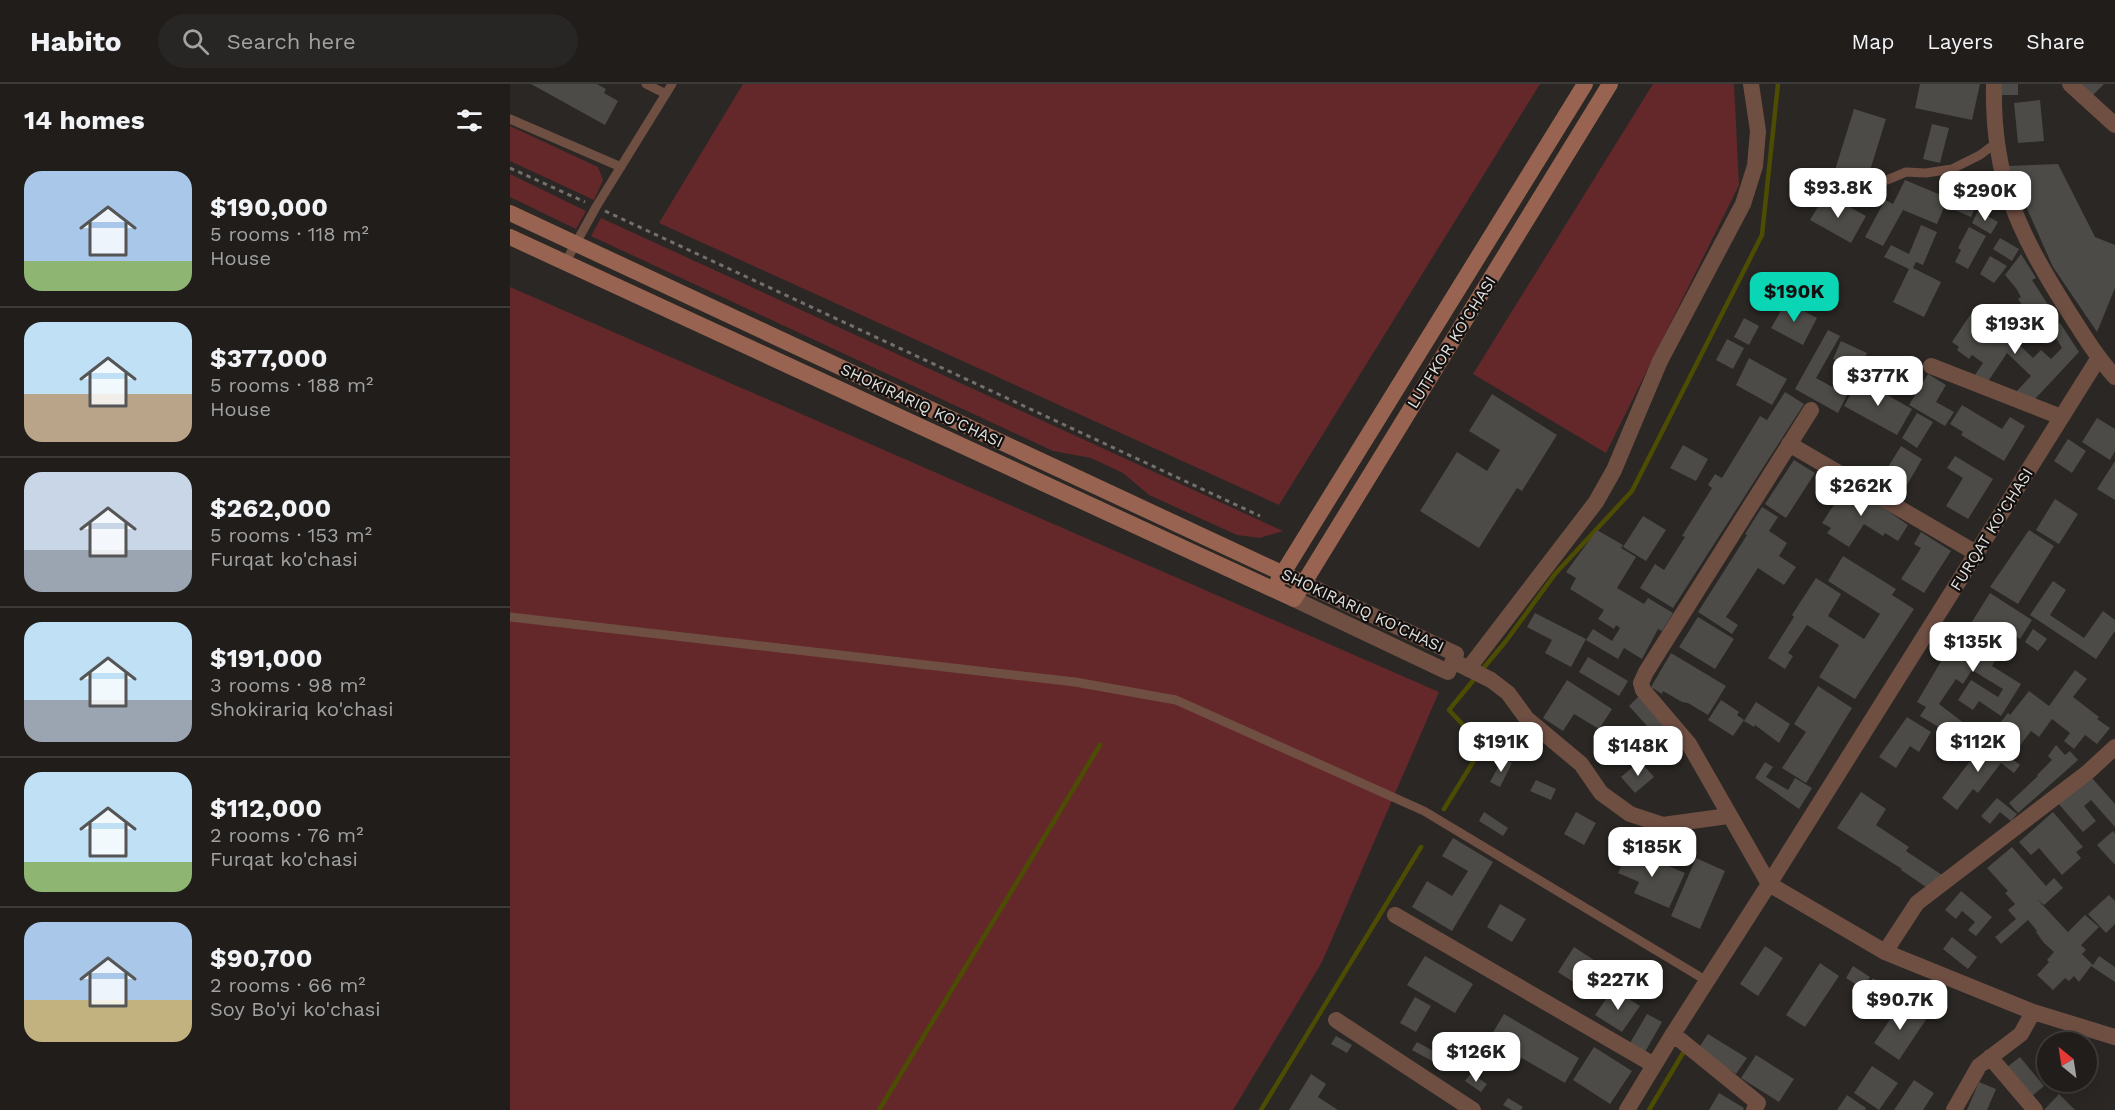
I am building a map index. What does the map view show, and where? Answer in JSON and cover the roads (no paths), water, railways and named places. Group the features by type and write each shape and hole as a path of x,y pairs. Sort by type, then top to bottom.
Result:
{"main road":[{"name":"LUTFKOR KO'CHASI","path":"1272,590 1585,84"},
{"name":"LUTFKOR KO'CHASI","path":"1294,599 1610,84"},
{"name":"SHOKIRARIQ KO'CHASI","path":"510,213 1303,583"},
{"name":"SHOKIRARIQ KO'CHASI","path":"510,237 1294,599"}],"street":[{"path":"1468,669 1596,502 1614,470 1660,361 1743,204 1755,166 1758,131 1751,84"},
{"path":"1994,84 1999,164 2022,230 2038,262 2098,358 2115,377"},
{"path":"2070,84 2115,125"},
{"name":"FURQAT KO'CHASI","path":"1627,1110 2098,358"},
{"path":"1931,366 2061,417"},
{"path":"1811,410 1641,683 1648,697 1689,744 1706,771 1728,816 1769,884 1885,952 2033,1012 2115,1037"},
{"path":"1789,444 1976,553"},
{"name":"SHOKIRARIQ KO'CHASI","path":"1294,599 1448,672 1456,654 1303,583"},
{"path":"1453,662 1491,680 1508,693 1527,718 1581,764 1601,794 1630,814 1663,825 1728,816"},
{"path":"1885,952 1917,903 2088,772 2115,747"},
{"path":"1395,915 1654,1065"},
{"path":"1954,1110 1979,1066 2021,1034 2033,1012"},
{"path":"1336,1020 1473,1110"},
{"path":"1673,1034 1758,1103 1754,1110"},
{"path":"1990,1057 2035,1110"}],"lane":[{"path":"646,84 666,94"},
{"path":"566,263 596,207 672,84"},
{"path":"510,119 621,167"},
{"path":"1887,180 1906,172 1952,169 1980,155 1996,142"},
{"path":"510,618 1075,682 1176,700 1424,811 1707,981"}],"waterway":[{"path":"1481,671 1555,574 1632,491 1762,235 1778,84"},
{"path":"1444,809 1483,746 1449,710 1476,677"},
{"path":"879,1110 1100,745"},
{"path":"1261,1110 1421,847"},
{"path":"1649,1110 1683,1053"}]}
